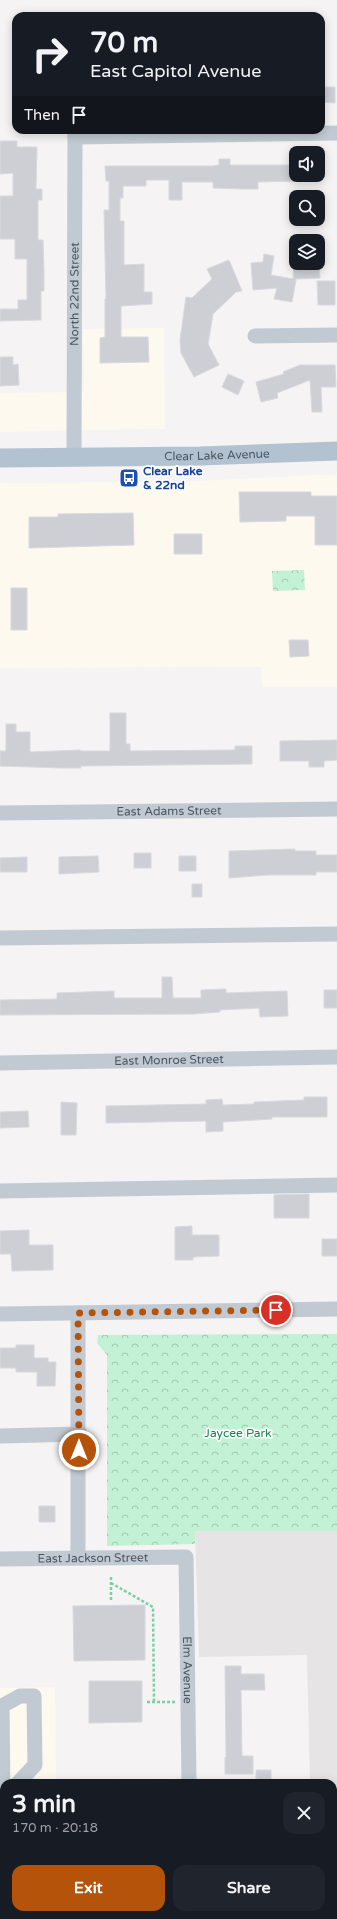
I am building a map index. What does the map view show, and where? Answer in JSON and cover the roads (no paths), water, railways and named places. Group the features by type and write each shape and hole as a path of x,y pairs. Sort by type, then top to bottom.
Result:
{"main road":[{"name":"Clear Lake Avenue","path":"0,458 337,451"}],"street":[{"path":"325,133 337,133"},
{"name":"North 22nd Street","path":"74,457 75,134"},
{"path":"255,336 337,335"},
{"name":"East Adams Street","path":"0,813 337,809"},
{"path":"0,938 337,934"},
{"name":"East Monroe Street","path":"0,1063 337,1057"},
{"path":"0,1191 337,1185"},
{"path":"0,1314 337,1309"},
{"path":"78,1313 80,1434 78,1557"},
{"path":"0,1436 80,1434"},
{"name":"East Jackson Street","path":"0,1559 186,1557"},
{"name":"Elm Avenue","path":"186,1557 188,1779"},
{"path":"2,1779 2,1706 20,1696 34,1696 35,1764 22,1779"}],"place":[{"name":"Clear Lake & 22nd","path":"129,478"}],"park label":[{"name":"Jaycee Park","path":"238,1433"}]}
